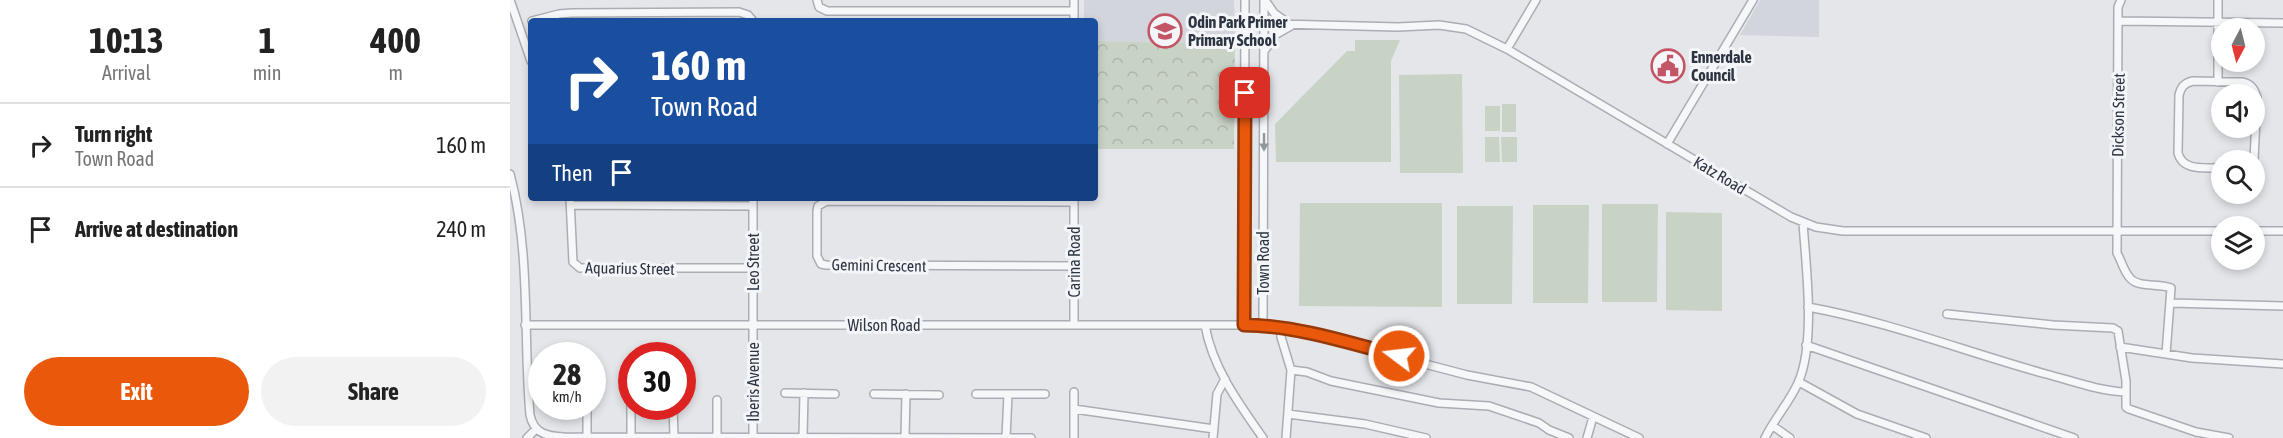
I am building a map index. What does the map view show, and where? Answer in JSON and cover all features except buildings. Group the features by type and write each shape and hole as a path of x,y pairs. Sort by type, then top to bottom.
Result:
{"street":[{"path":"510,0 528,53"},
{"path":"818,0 819,7 827,11 1074,11"},
{"path":"1001,0 1001,10"},
{"path":"1074,0 1074,18"},
{"name":"Town Road","path":"1244,325 1245,0"},
{"path":"1265,0 1278,17 1294,25"},
{"name":"Town Road","path":"1263,325 1265,0"},
{"path":"1507,49 1536,0"},
{"path":"1667,144 1753,0"},
{"name":"Dickson Street","path":"2121,0 2118,7 2120,21 2117,252 2130,279 2137,283 2163,285 2171,288 2171,303"},
{"path":"2218,0 2218,18"},
{"path":"547,18 572,13 740,12 750,18"},
{"path":"2120,21 2211,22"},
{"path":"518,25 528,22"},
{"name":"Katz Road","path":"1245,23 1398,27 1440,25 1466,29 1507,49 1803,223 1843,231 2211,231"},
{"path":"2265,23 2283,23"},
{"path":"1264,53 1275,35 1294,25"},
{"path":"2218,72 2218,82"},
{"path":"2211,167 2185,165 2180,160 2178,153 2179,95 2186,83 2193,81 2250,84 2255,89 2257,97 2254,150"},
{"path":"510,174 524,251 530,415 536,429 553,437 1031,438"},
{"name":"Gemini Crescent","path":"827,201 818,206 817,211 817,256 821,264 1074,266"},
{"name":"Carina Road","path":"1074,201 1074,326"},
{"path":"571,202 753,202"},
{"name":"Aquarius Street","path":"571,202 573,262 580,268 753,268"},
{"name":"Leo Street","path":"753,202 753,325"},
{"path":"1765,438 1799,382 1806,345 1808,307 1803,223"},
{"path":"2265,231 2283,231"},
{"path":"2166,354 2171,303 2283,306"},
{"path":"1808,307 1874,320 2017,366 2107,391 2126,392"},
{"path":"1947,314 2053,325 2113,328 2118,331 2126,407 2129,410 2196,432 2229,438"},
{"name":"Wilson Road","path":"525,325 1244,325"},
{"name":"Iberis Avenue","path":"753,325 753,437"},
{"path":"1205,325 1208,344 1225,379 1263,438"},
{"path":"1244,325 1263,325 1343,342 1467,375 1531,387 1639,438"},
{"path":"1281,329 1281,337 1291,370 1286,438"},
{"path":"1806,345 2074,438"},
{"path":"2120,347 2166,354 2283,364"},
{"path":"1291,370 1307,372 1331,381 1439,403 1489,406 1539,423 1569,438"},
{"path":"1213,438 1218,394 1225,379"},
{"path":"1799,382 1857,414 1926,438"},
{"path":"1074,392 1074,438"},
{"path":"784,393 835,394"},
{"path":"803,437 804,393"},
{"path":"874,394 939,395"},
{"path":"905,437 906,394"},
{"path":"976,394 1045,394"},
{"path":"1006,437 1008,394"},
{"path":"717,400 717,437"},
{"path":"1074,409 1214,429"},
{"path":"1288,414 1365,424 1426,438"},
{"path":"1587,438 1593,417"},
{"path":"587,420 587,437"},
{"path":"631,420 631,437"},
{"path":"673,420 674,437"},
{"path":"1773,426 1790,438"},
{"path":"527,438 536,429"}],"shaded area":[{"name":"Odin Park Primer Primary School","path":"1084,0 1234,0 1235,44 1098,41 1098,18 1084,18"},
{"path":"1760,0 1819,0 1819,37 1740,35"}],"green space":[{"path":"1355,40 1400,40 1391,61 1391,162 1276,162 1275,124 1347,51 1355,51"},
{"path":"1098,41 1235,44 1234,149 1098,149"},
{"path":"1462,74 1463,173 1400,173 1399,75"},
{"path":"1502,104 1516,104 1516,132 1502,132"},
{"path":"1485,106 1500,106 1500,131 1485,131"},
{"path":"1485,137 1499,137 1500,162 1485,162"},
{"path":"1501,137 1517,137 1517,162 1502,162"},
{"path":"1300,203 1442,203 1442,307 1299,306"},
{"path":"1602,204 1658,204 1657,302 1602,302"},
{"path":"1533,205 1589,205 1588,303 1533,303"},
{"path":"1457,206 1513,206 1512,304 1457,304"},
{"path":"1666,212 1722,213 1722,311 1666,310"}],"place":[{"name":"Odin Park Primer Primary School","path":"1165,31"},
{"name":"Ennerdale Council","path":"1668,66"}],"route":[{"path":"1245,93 1244,325 1263,325 1399,356"}]}
